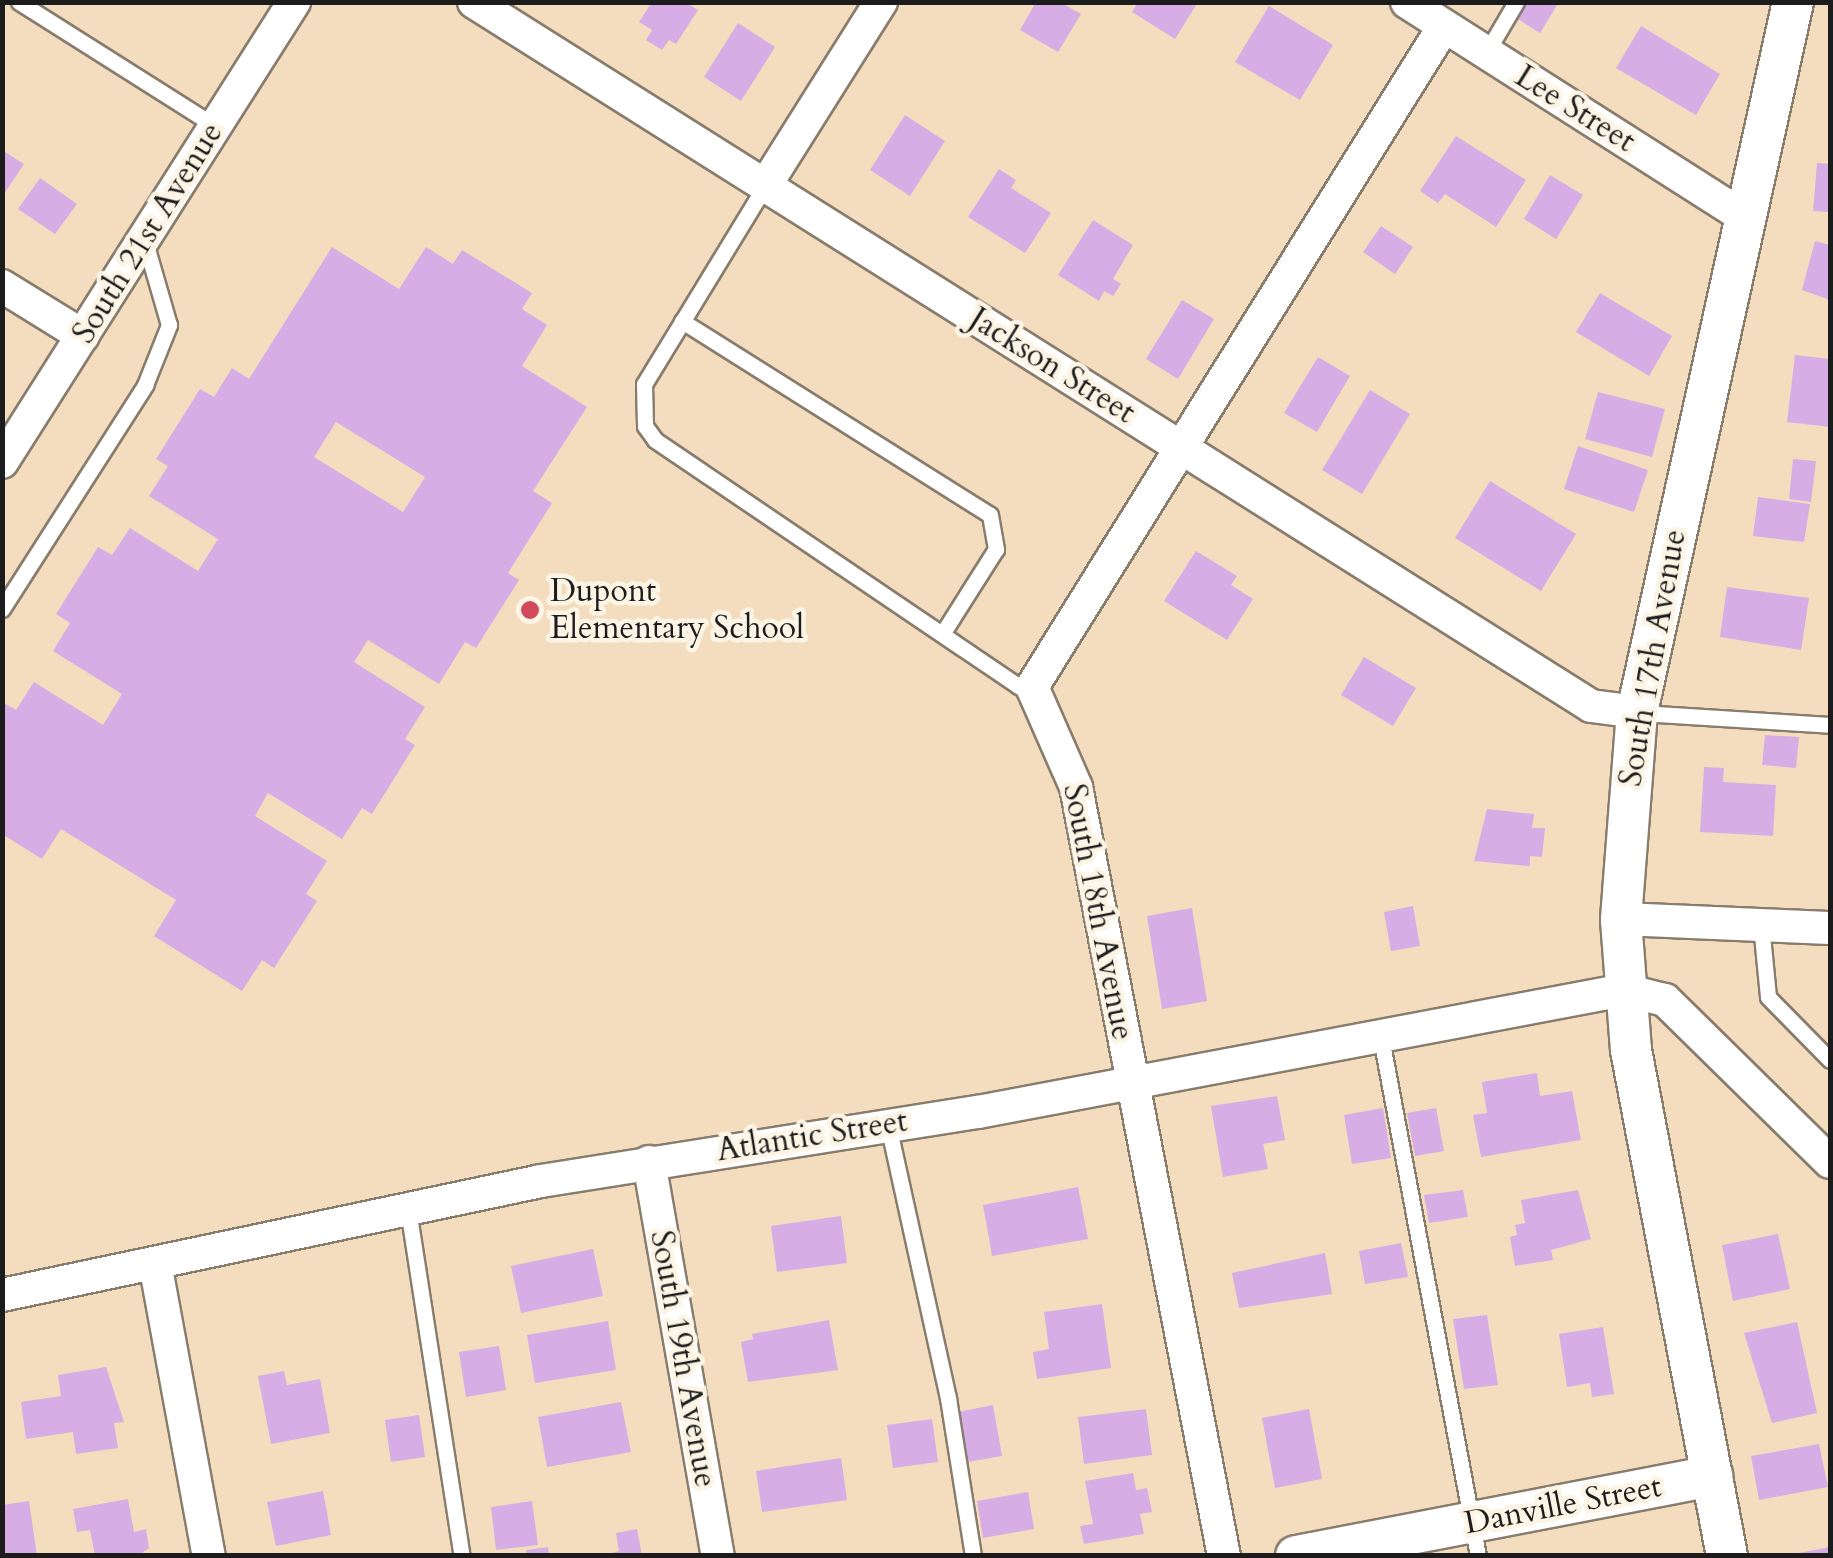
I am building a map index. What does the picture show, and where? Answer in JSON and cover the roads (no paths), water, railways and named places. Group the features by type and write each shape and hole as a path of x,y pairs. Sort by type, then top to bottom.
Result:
{"street":[{"name":"South 21st Avenue","path":"2,462 294,2"},
{"name":"Jackson Street","path":"474,2 1590,706 1637,712"},
{"path":"765,186 881,2"},
{"name":"Lee Street","path":"1407,2 1743,216"},
{"name":"South 17th Avenue","path":"1726,1556 1624,990 1621,919 1637,712 1792,2"},
{"path":"1032,687 1444,26"},
{"path":"2,286 82,336"},
{"name":"South 18th Avenue","path":"1032,687 1076,787 1224,1556"},
{"path":"1621,919 1830,928"},
{"path":"1624,990 1665,1000 1830,1162"},
{"name":"Atlantic Street","path":"2,1294 649,1162 1133,1084 1624,990"},
{"name":"South 19th Avenue","path":"649,1162 718,1556"},
{"path":"156,1263 209,1556"},
{"name":"Danville Street","path":"1296,1556 1474,1539 1712,1476"}],"lane":[{"path":"19,2 215,126"},
{"path":"1486,53 1516,2"},
{"path":"765,186 644,384 640,406 655,440 944,632 1018,686 1032,687"},
{"path":"2,608 145,385 169,325 144,238"},
{"path":"682,321 990,515 996,549 944,632"},
{"path":"1637,712 1830,725"},
{"path":"1762,925 1768,997 1830,1060"},
{"path":"1381,1038 1474,1539"},
{"path":"888,1125 948,1398 973,1556"},
{"path":"408,1209 462,1556"}],"place":[{"name":"Dupont Elementary School","path":"530,610"}]}
